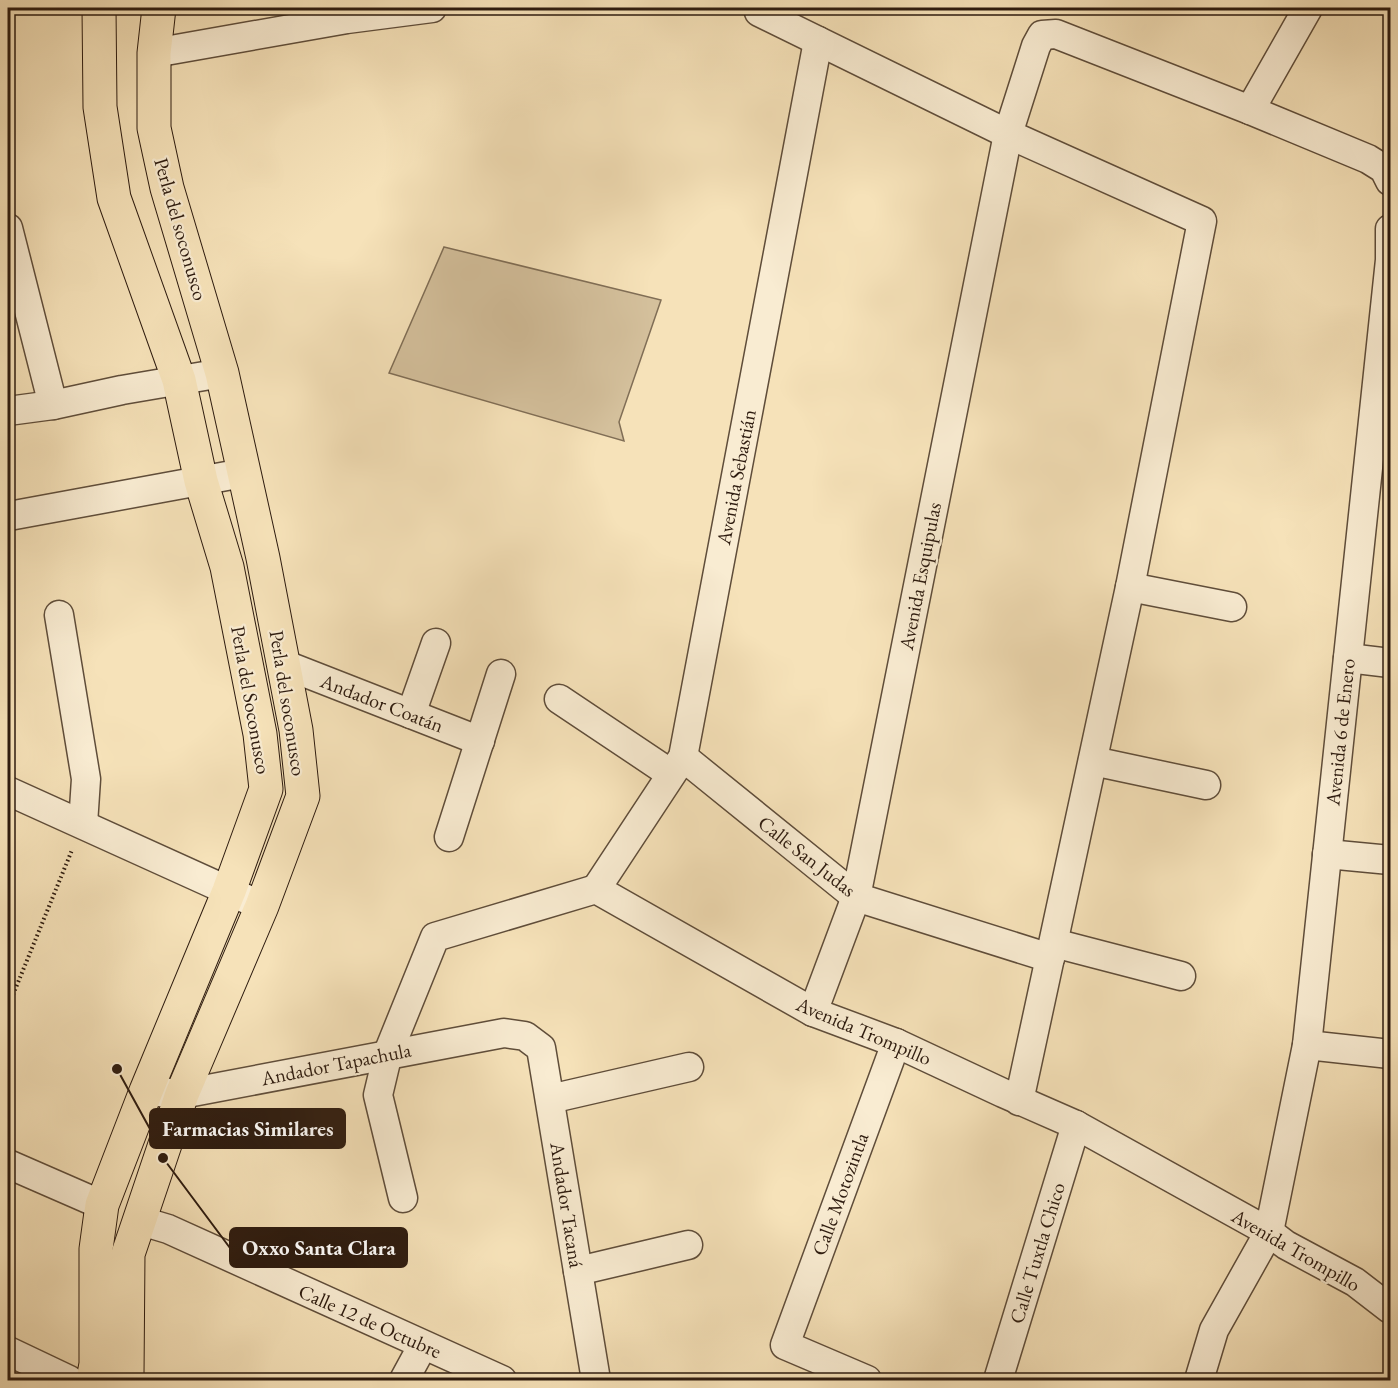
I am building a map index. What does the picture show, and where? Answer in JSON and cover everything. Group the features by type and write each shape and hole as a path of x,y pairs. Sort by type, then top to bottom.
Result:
{"main road":[{"name":"Perla del Soconusco","path":"93,1380 96,1364 96,1249 102,1204 229,891 266,789 260,734 227,567 201,481 180,380 114,198 100,107 99,8"},
{"name":"Perla del soconusco","path":"130,1379 128,1254 138,1220 182,1094 262,906 303,796 296,730 284,664 222,373 167,188 154,128 154,53 159,8"}],"street":[{"path":"154,53 347,13 432,8"},
{"path":"1308,8 1250,110 1368,159 1387,175"},
{"path":"759,12 1008,134 1202,221 1130,587 1019,1101"},
{"name":"Avenida Esquipulas","path":"813,1012 856,897 1008,134 1036,46 1042,35 1056,34 1250,110"},
{"name":"Avenida Sebastián","path":"596,889 677,765 818,41"},
{"path":"8,228 53,405"},
{"name":"Avenida 6 de Enero","path":"1199,1380 1214,1330 1269,1232 1307,1045 1348,658 1379,462 1390,229"},
{"path":"8,411 53,405 122,390 222,373"},
{"path":"9,516 243,473"},
{"path":"1130,587 1232,607"},
{"path":"59,615 86,779 83,824"},
{"path":"411,714 436,643"},
{"path":"1348,658 1390,663"},
{"name":"Andador Coatán","path":"284,664 480,741"},
{"path":"448,837 501,674"},
{"name":"Calle San Judas","path":"559,699 677,765 856,897 1052,950 1181,976"},
{"path":"1093,761 1206,785"},
{"path":"8,791 262,906"},
{"path":"1327,854 1390,860"},
{"path":"404,1198 378,1095 388,1053 435,937 596,889"},
{"name":"Avenida Trompillo","path":"596,889 813,1012 896,1042 1019,1101 1076,1125 1355,1282 1390,1309"},
{"name":"Andador Tapachula","path":"146,1091 182,1094 388,1053 504,1033 525,1036"},
{"name":"Andador Tacaná","path":"525,1036 541,1048 596,1380"},
{"name":"Calle Motozintla","path":"867,1380 785,1345 896,1042"},
{"path":"1307,1045 1390,1054"},
{"path":"550,1100 688,1067"},
{"name":"Calle Tuxtla Chico","path":"998,1380 1076,1125"},
{"path":"8,1164 102,1204"},
{"name":"Calle 12 de Octubre","path":"138,1220 168,1229 502,1380"},
{"path":"578,1271 688,1245"},
{"path":"1355,1282 1390,1281"},
{"path":"404,1380 423,1345"},
{"path":"8,1351 69,1380"}],"path":[{"path":"8,1007 83,824"}],"shaded area":[{"path":"444,247 661,300 619,422 624,441 389,373"}],"place":[{"name":"Farmacias Similares","path":"117,1069"},
{"name":"Oxxo Santa Clara","path":"163,1158"}]}
